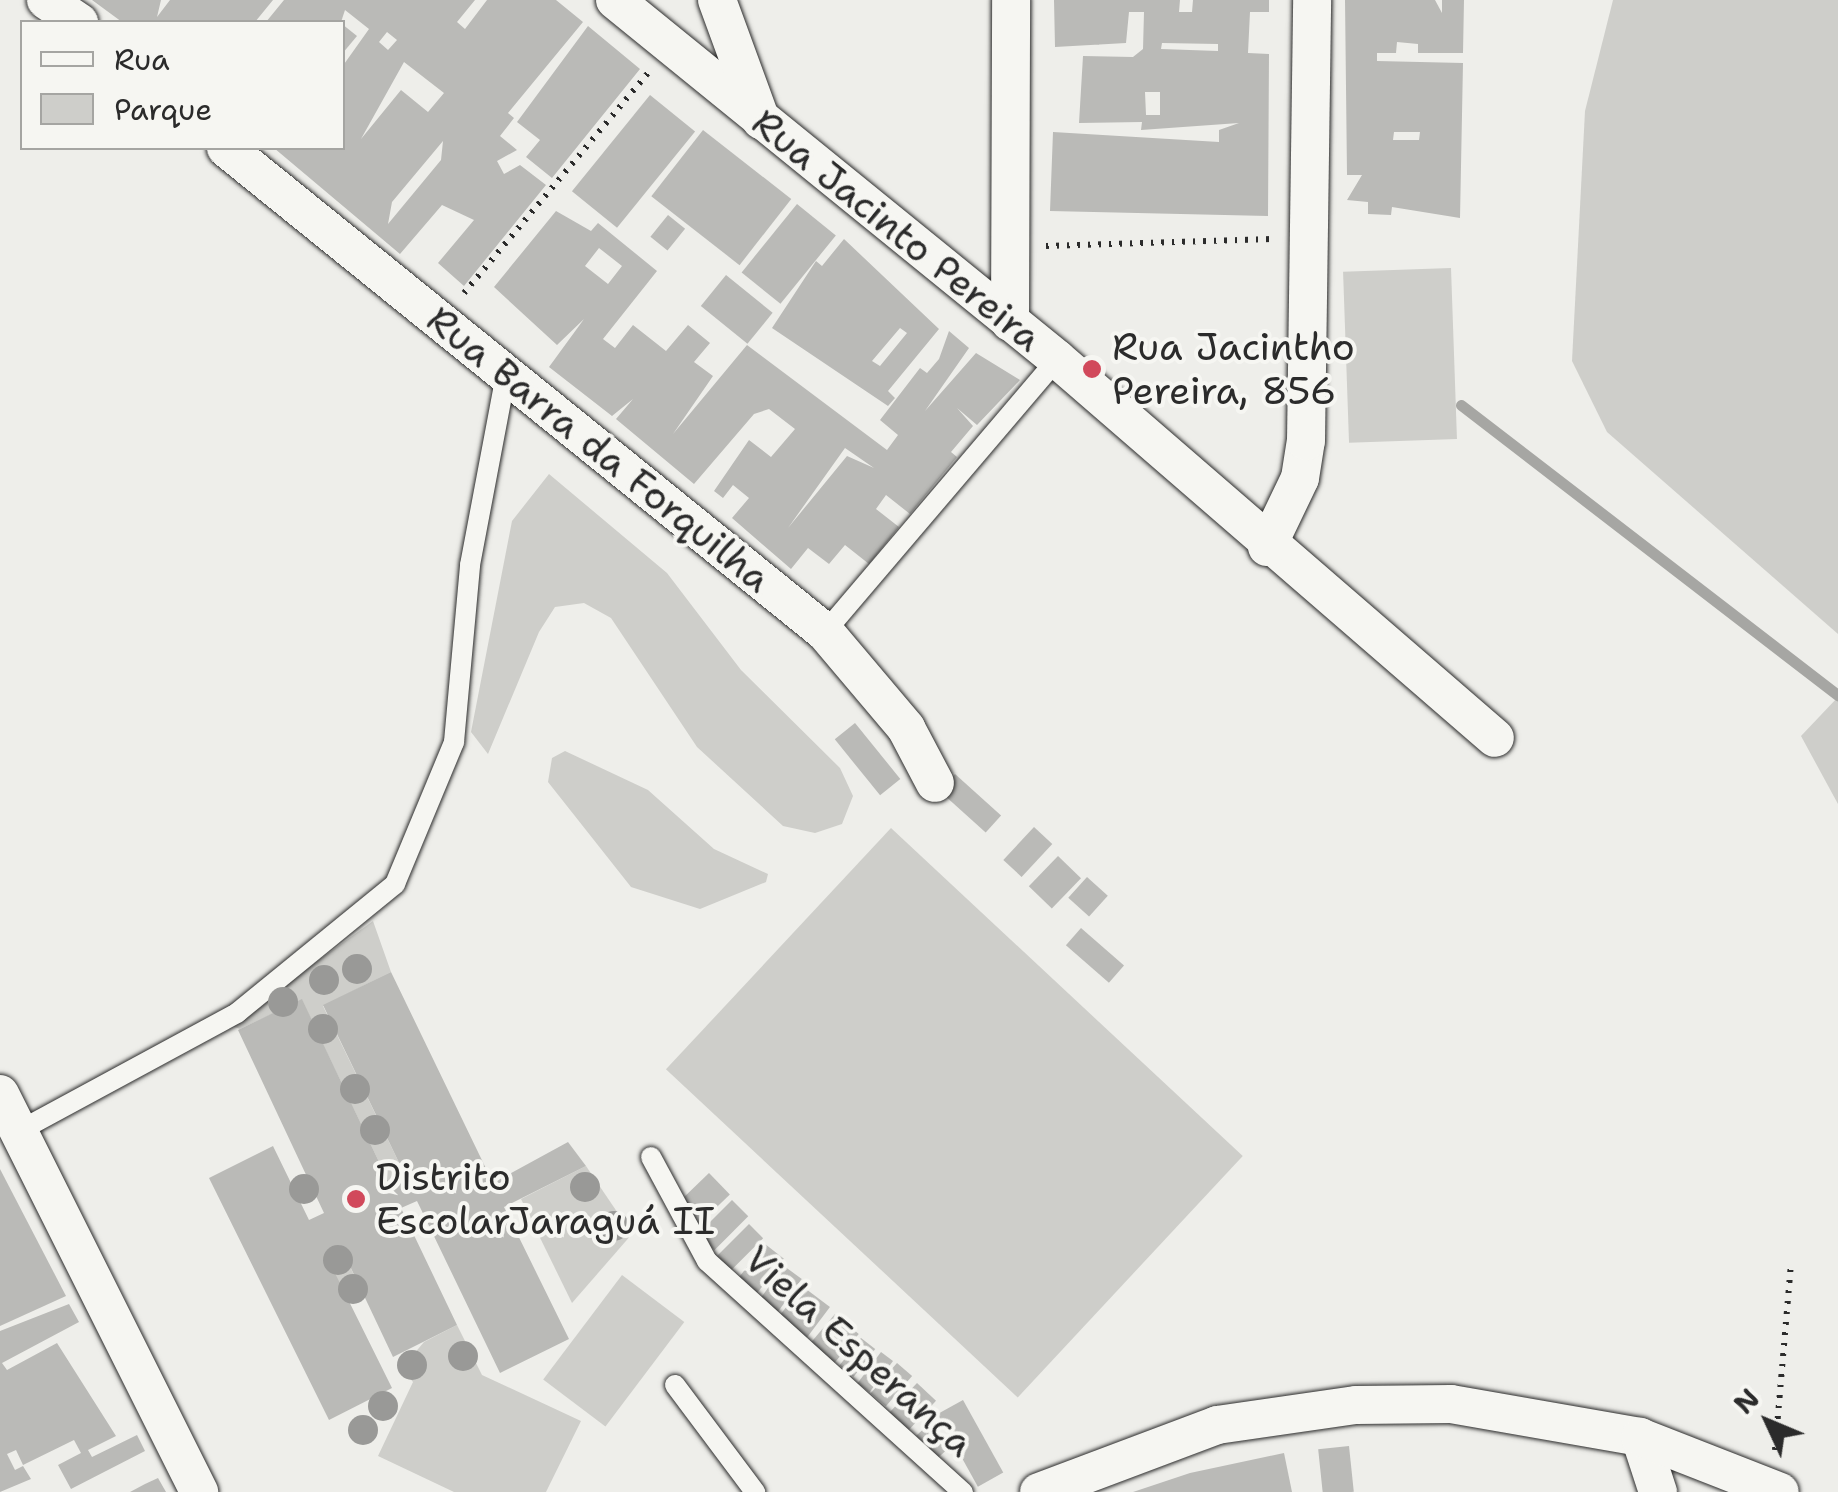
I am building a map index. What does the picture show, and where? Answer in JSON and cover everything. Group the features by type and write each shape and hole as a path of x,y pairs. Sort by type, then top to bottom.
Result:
{"street":[{"path":"46,0 75,20"},
{"name":"Rua Jacinto Pereira","path":"614,0 1057,359 1268,547 1495,738"},
{"path":"717,0 761,120"},
{"path":"1010,322 1011,0"},
{"path":"1268,547 1306,441 1312,0"},
{"name":"Rua Barra da Forquilha","path":"228,150 825,632 896,714 935,784"},
{"path":"0,1094 198,1492"},
{"path":"1040,1492 1170,1438 1356,1405 1451,1404 1640,1437 1775,1489"},
{"path":"1640,1437 1658,1492"}],"lane":[{"path":"825,632 1057,359"},
{"path":"19,1131 238,1012 396,884 454,742 470,565 506,374"},
{"name":"Viela Esperança","path":"651,1157 707,1261 963,1492"},
{"path":"675,1386 754,1492"}],"path":[{"path":"440,321 670,46"},
{"path":"1010,247 1308,238"},
{"path":"1775,1489 1791,1265"}],"green space":[{"path":"1613,0 1838,0 1838,634 1607,432 1572,361 1585,111"},
{"path":"1451,268 1457,439 1349,443 1343,272"},
{"path":"549,474 667,573 741,670 840,768 853,796 842,824 815,833 783,826 697,747 611,618 584,603 555,607 539,632 488,754 471,732 512,521"},
{"path":"1838,697 1838,804 1801,736"},
{"path":"565,751 648,790 714,849 768,874 766,882 700,909 631,887 548,782 552,758"},
{"path":"891,828 1243,1156 1018,1397 666,1069"},
{"path":"373,921 391,972 323,1006 405,1175 389,1183 302,1000 240,1029 229,1025"},
{"path":"586,1166 632,1234 572,1303 521,1199"},
{"path":"340,1245 361,1290 346,1297 325,1252"},
{"path":"622,1275 684,1322 605,1427 543,1380"},
{"path":"457,1325 482,1375 581,1421 546,1492 454,1492 378,1456 413,1382 402,1368 424,1342"}],"building":[{"path":"92,0 161,0 157,17 170,0 273,0 257,20 119,20"},
{"path":"284,0 475,0 457,22 465,29 487,0 556,0 583,22 508,113 514,118 500,136 517,150 497,161 504,174 520,165 546,185 464,286 438,263 474,220 442,205 400,254 276,150 345,150 345,63 369,29 345,10 342,20 268,20","holes":["387,32 397,40 388,50 379,42","404,62 444,93 428,112 401,90 361,139","443,141 441,160 388,224 392,202"]},
{"path":"1054,0 1180,0 1179,12 1192,12 1193,0 1269,0 1269,12 1250,12 1248,53 1269,54 1268,216 1050,211 1053,132 1219,142 1219,130 1239,123 1141,130 1142,122 1079,123 1083,56 1133,57 1143,49 1144,12 1129,12 1126,43 1055,47","holes":["1162,43 1218,44 1218,51 1161,49","1145,92 1160,92 1160,115 1146,115"]},
{"path":"1345,0 1435,0 1442,13 1442,0 1464,0 1463,53 1418,53 1418,44 1397,42 1396,53 1377,53 1377,61 1463,63 1460,218 1392,207 1391,215 1368,214 1368,202 1347,200 1362,175 1347,175","holes":["1394,132 1420,132 1419,140 1393,140"]},
{"path":"345,26 357,36 345,50"},
{"path":"588,26 640,69 552,178 526,157 540,140 517,122"},
{"path":"650,95 695,132 617,228 572,191"},
{"path":"703,130 791,199 740,265 651,196"},
{"path":"797,204 836,235 780,304 742,272"},
{"path":"556,211 591,231 598,223 657,271 603,339 615,348 633,325 666,351 688,325 710,343 694,362 713,376 673,434 747,345 887,450 898,435 880,420 920,368 927,373 939,359 949,331 969,348 925,411 976,353 1020,380 977,425 957,408 973,426 951,452 957,457 910,514 886,495 876,509 899,527 869,564 845,545 829,564 808,548 791,569 732,518 749,498 733,485 723,498 714,491 749,440 771,457 795,429 769,409 754,414 694,484 616,419 633,399 612,416 549,367 584,319 557,345 494,287","holes":["599,248 622,266 608,284 585,266","845,448 874,468 847,456 788,528"]},
{"path":"668,215 685,229 667,251 650,237"},
{"path":"844,239 939,329 888,391 895,398 888,406 772,328 816,261 822,266","holes":["900,328 907,333 880,366 872,361"]},
{"path":"726,275 773,313 747,344 701,306"},
{"path":"855,723 900,779 880,795 835,739"},
{"path":"955,774 1001,815 986,833 940,791"},
{"path":"1034,827 1052,844 1022,877 1003,860"},
{"path":"1058,856 1081,878 1052,908 1029,886"},
{"path":"1087,877 1108,896 1089,917 1068,898"},
{"path":"1081,928 1124,965 1109,983 1066,945"},
{"path":"391,972 493,1183 568,1142 586,1166 504,1207 569,1339 500,1373 417,1201 401,1208 457,1325 393,1357 340,1245 325,1253 392,1388 329,1420 209,1178 273,1146 309,1220 324,1213 238,1030 302,999 389,1183 405,1175 323,1005"},
{"path":"0,1169 66,1296 0,1326"},
{"path":"709,1173 730,1195 697,1226 677,1204"},
{"path":"732,1200 748,1216 714,1250 698,1234"},
{"path":"749,1224 763,1238 730,1271 716,1257"},
{"path":"765,1244 784,1259 754,1297 735,1282"},
{"path":"784,1266 802,1279 776,1315 758,1302"},
{"path":"802,1286 830,1307 805,1340 777,1319"},
{"path":"69,1304 79,1322 2,1363 7,1370 57,1343 116,1436 88,1450 92,1457 137,1435 145,1451 71,1489 58,1465 81,1453 74,1440 23,1465 16,1450 7,1454 15,1470 23,1466 31,1479 0,1492 0,1331"},
{"path":"835,1314 859,1334 834,1363 811,1343"},
{"path":"861,1338 875,1349 854,1377 839,1366"},
{"path":"881,1352 893,1361 870,1392 858,1383"},
{"path":"897,1363 912,1376 886,1406 871,1393"},
{"path":"917,1383 936,1401 908,1431 889,1413"},
{"path":"963,1400 1003,1473 978,1487 938,1414"},
{"path":"928,1425 949,1448 937,1459 916,1436"},
{"path":"1349,1446 1354,1492 1323,1492 1318,1449"},
{"path":"1284,1453 1292,1492 1133,1492 1190,1473"},
{"path":"158,1478 166,1492 130,1492 145,1484"}],"waterway":[{"path":"1461,405 1838,695"}],"place":[{"name":"Rua Jacintho Pereira, 856","path":"1092,369"},
{"name":"Distrito EscolarJaraguá II","path":"356,1199"}]}
